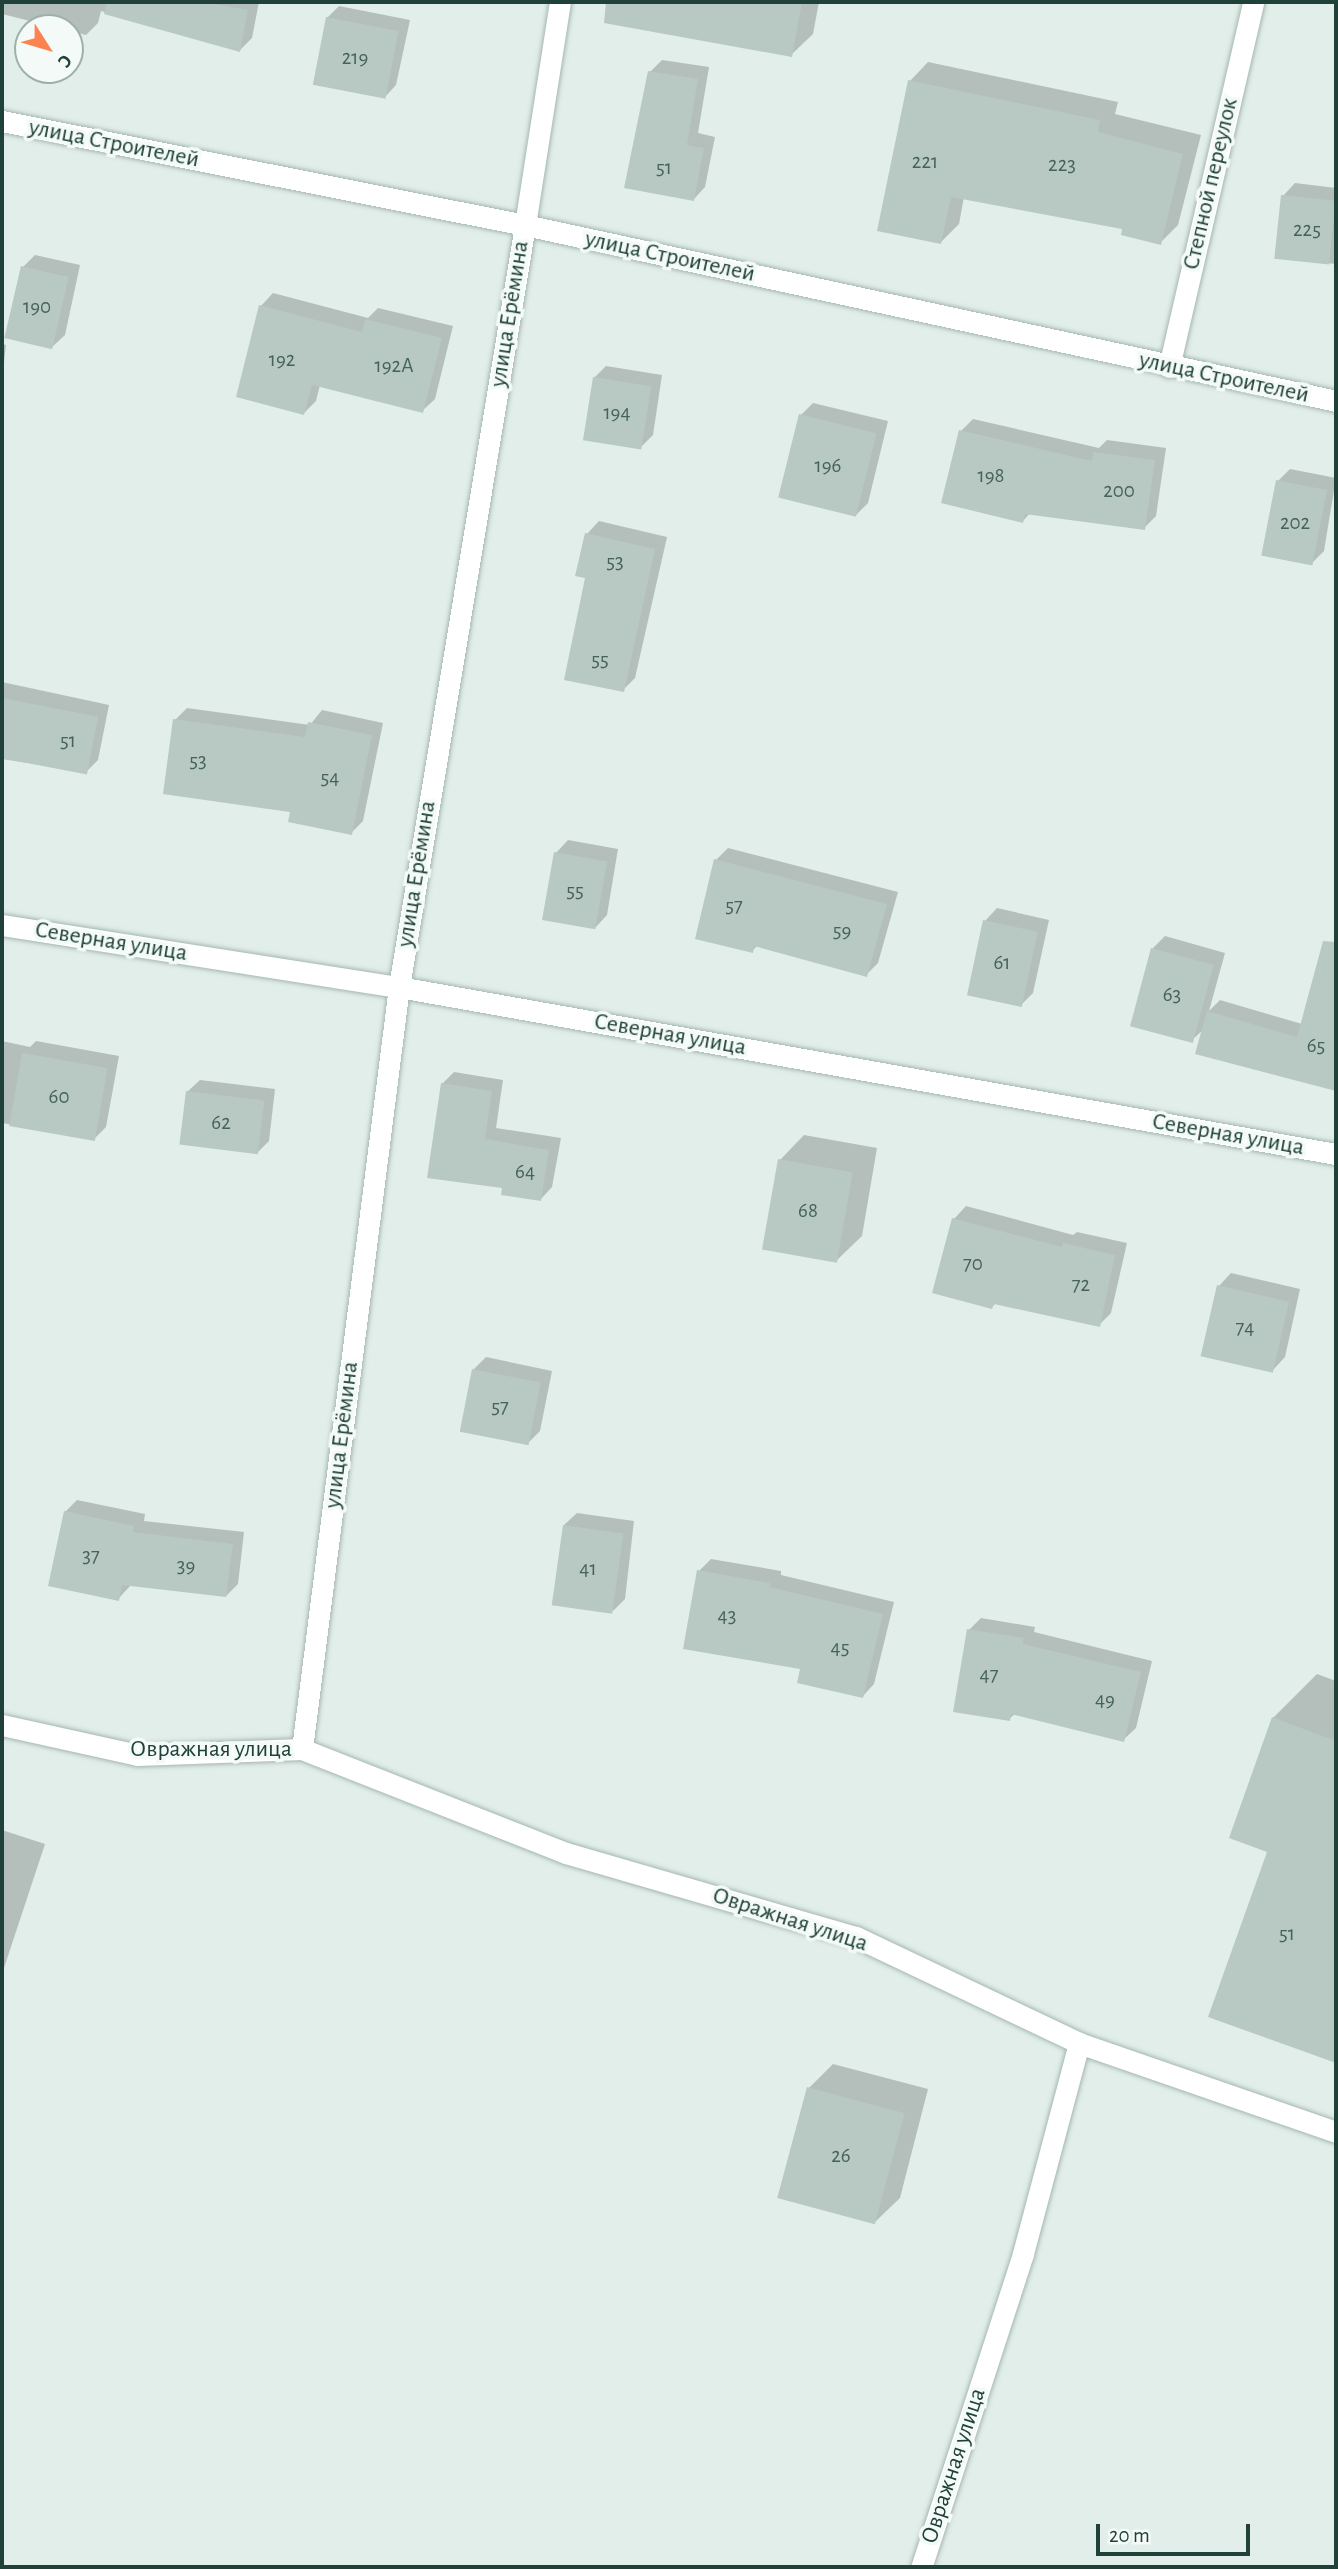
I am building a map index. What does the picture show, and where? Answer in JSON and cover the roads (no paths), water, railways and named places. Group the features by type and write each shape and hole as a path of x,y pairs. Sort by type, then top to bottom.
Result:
{"street":[{"name":"улица Ерёмина","path":"302,1749 399,986 560,2"},
{"name":"Степной переулок","path":"1169,367 1253,2"},
{"name":"улица Строителей","path":"2,121 525,225 1169,367 1336,401"},
{"name":"Северная улица","path":"2,925 399,986 1336,1154"},
{"name":"Овражная улица","path":"2,1725 137,1755 302,1749 566,1853 856,1937 1079,2043 1023,2254 920,2567"},
{"path":"1079,2043 1336,2132"}]}
